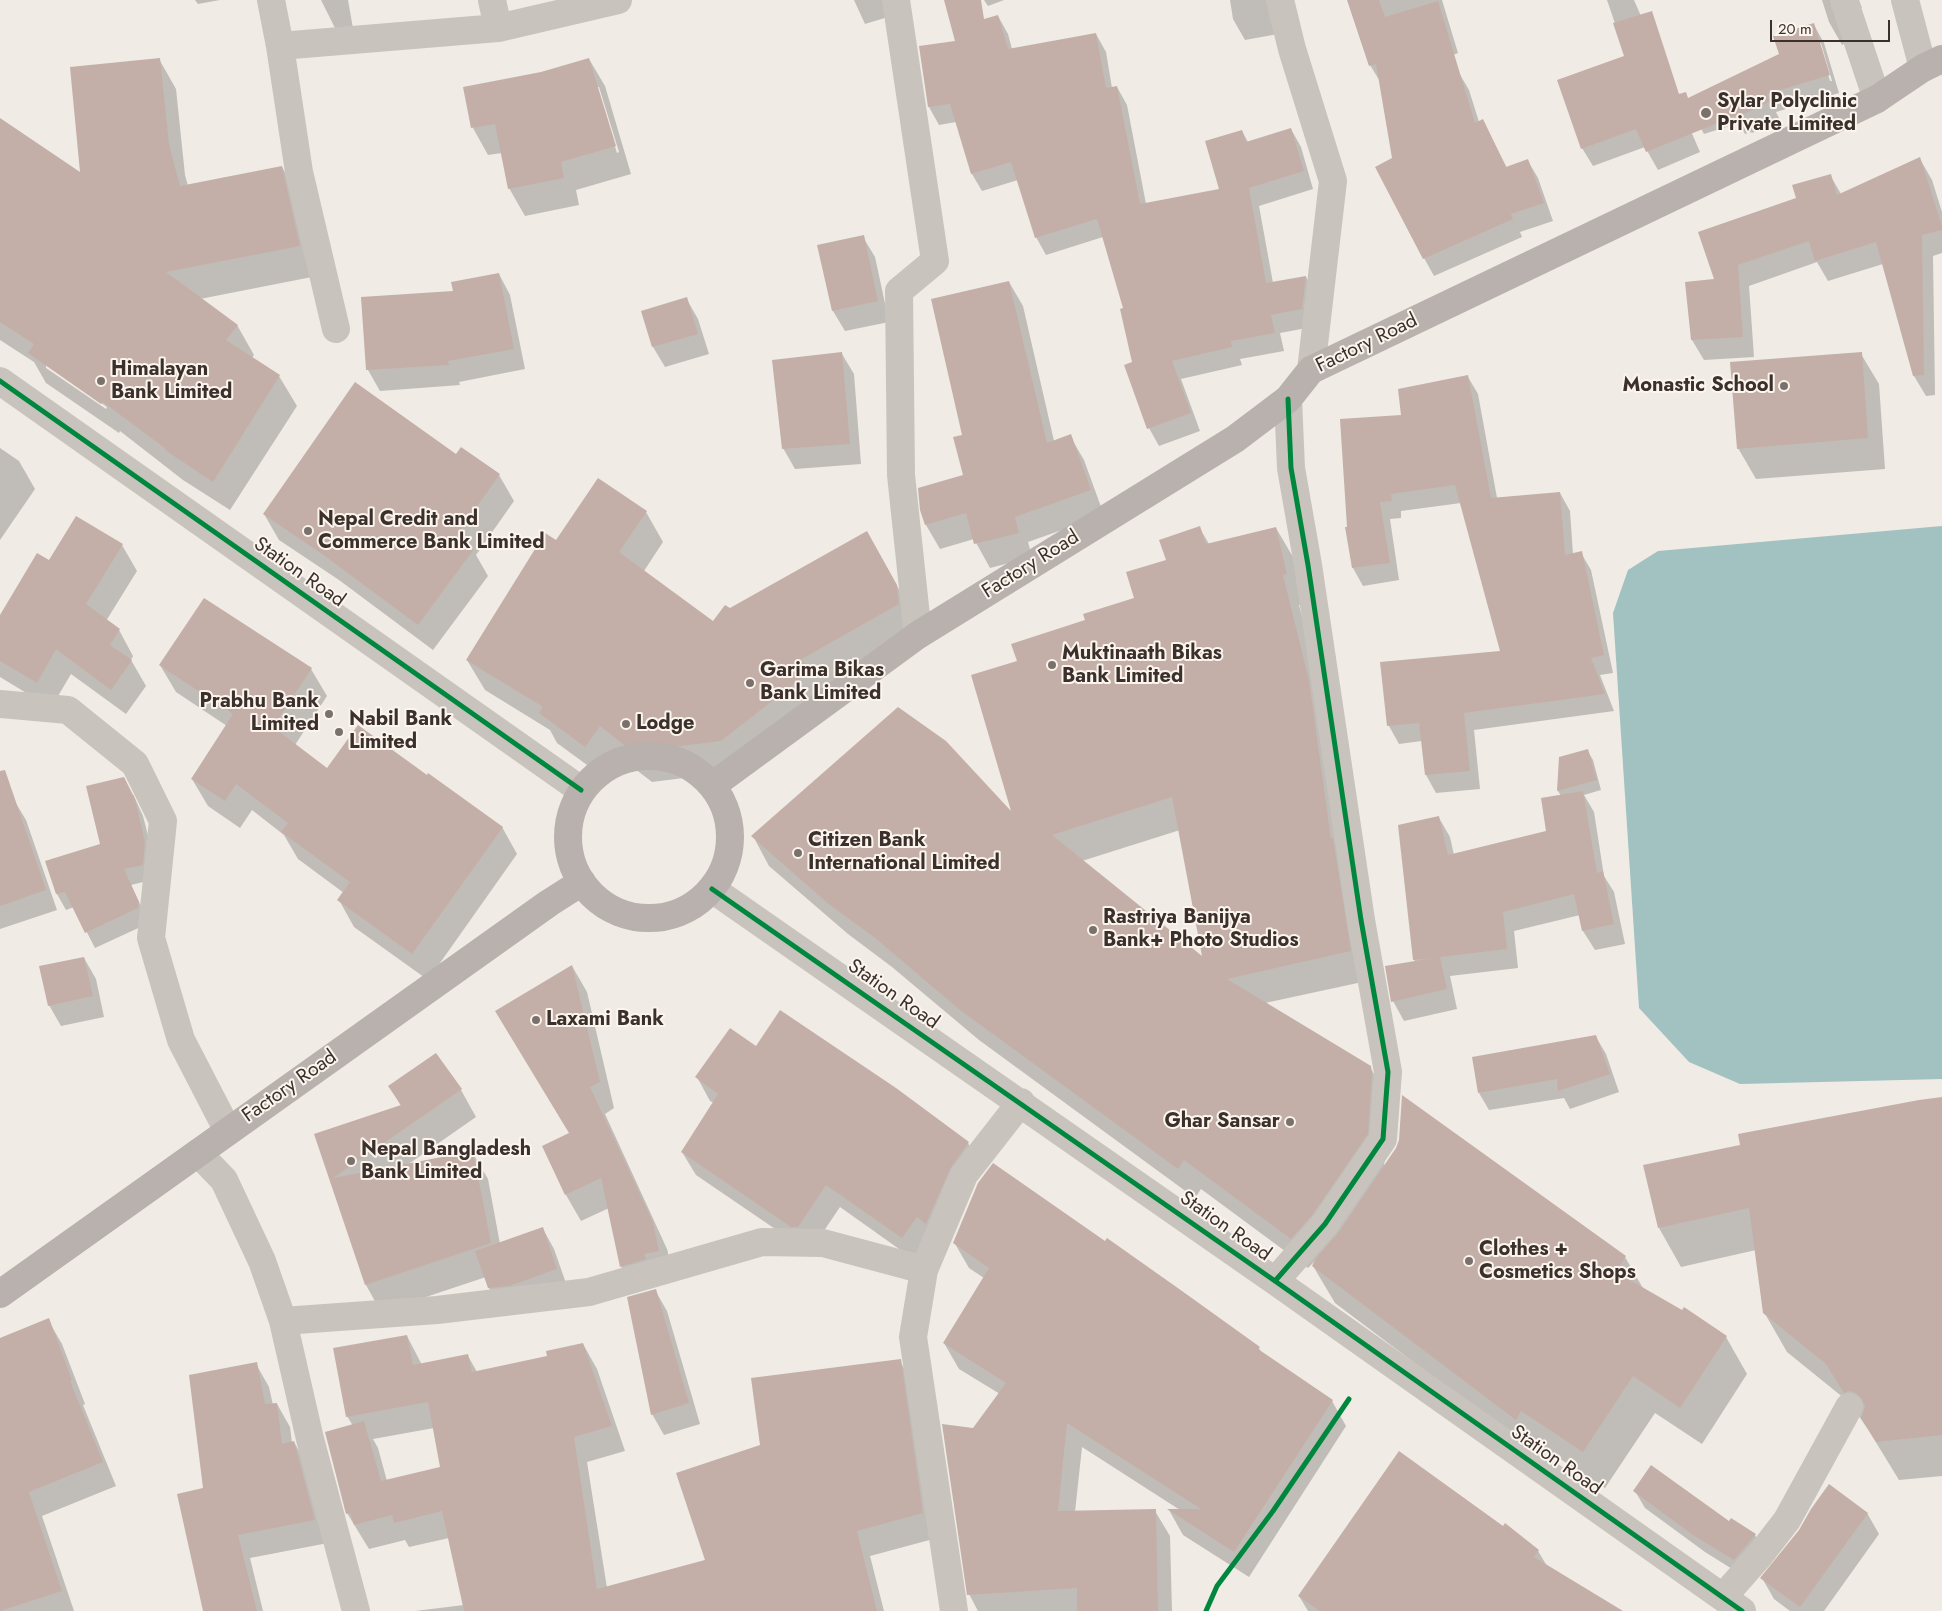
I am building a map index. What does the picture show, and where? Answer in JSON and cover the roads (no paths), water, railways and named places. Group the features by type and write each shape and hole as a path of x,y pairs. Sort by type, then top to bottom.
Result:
{"main road":[{"name":"Factory Road","path":"713,785 918,635 1235,439 1288,399 1311,370 1877,99 1933,63"},
{"path":"646,755 671,758 694,768 713,785 726,810 731,837 726,864 712,889 692,907 666,917 638,918 612,910 589,893 574,870 568,843 570,815 581,790 599,771 620,760 646,755"},
{"name":"Factory Road","path":"0,1294 541,908 582,882"}],"street":[{"path":"271,0 299,172 336,329"},
{"path":"492,0 498,28"},
{"path":"280,46 498,28 618,0"},
{"path":"896,0 935,261 899,291 901,474 918,635"},
{"path":"1280,0 1292,49 1333,181 1311,370"},
{"path":"1844,0 1877,99"},
{"path":"1905,0 1933,63"},
{"name":"Station Road","path":"0,381 581,790"},
{"path":"1275,1280 1325,1224 1383,1139 1388,1072 1361,920 1308,565 1291,468 1288,399"},
{"path":"0,704 68,710 134,764 163,821 151,938 181,1040 228,1131"},
{"name":"Station Road","path":"712,889 1275,1280 1732,1604"},
{"path":"954,1611 913,1337 924,1270 964,1174 1021,1102"},
{"path":"198,1153 224,1180 262,1260 284,1321 310,1439 356,1611"},
{"path":"284,1321 437,1310 589,1292 762,1242 822,1242 924,1270"},
{"path":"1732,1604 1760,1555 1787,1520 1850,1407"}],"water":[{"path":"1942,526 1942,1079 1740,1084 1689,1062 1639,1008 1613,613 1628,570 1658,551"}],"place":[{"name":"Sylar Polyclinic Private Limited","path":"1706,113"},
{"name":"Himalayan Bank Limited","path":"101,381"},
{"name":"Monastic School","path":"1784,386"},
{"name":"Nepal Credit and Commerce Bank Limited","path":"308,531"},
{"name":"Muktinaath Bikas Bank Limited","path":"1052,665"},
{"name":"Garima Bikas Bank Limited","path":"750,683"},
{"name":"Prabhu Bank Limited","path":"329,714"},
{"name":"Lodge","path":"626,724"},
{"name":"Nabil Bank Limited","path":"339,732"},
{"name":"Citizen Bank International Limited","path":"798,853"},
{"name":"Rastriya Banijya Bank+ Photo Studios","path":"1093,930"},
{"name":"Laxami Bank","path":"536,1020"},
{"name":"Ghar Sansar","path":"1290,1122"},
{"name":"Nepal Bangladesh Bank Limited","path":"351,1161"},
{"name":"Clothes + Cosmetics Shops","path":"1469,1261"}]}
